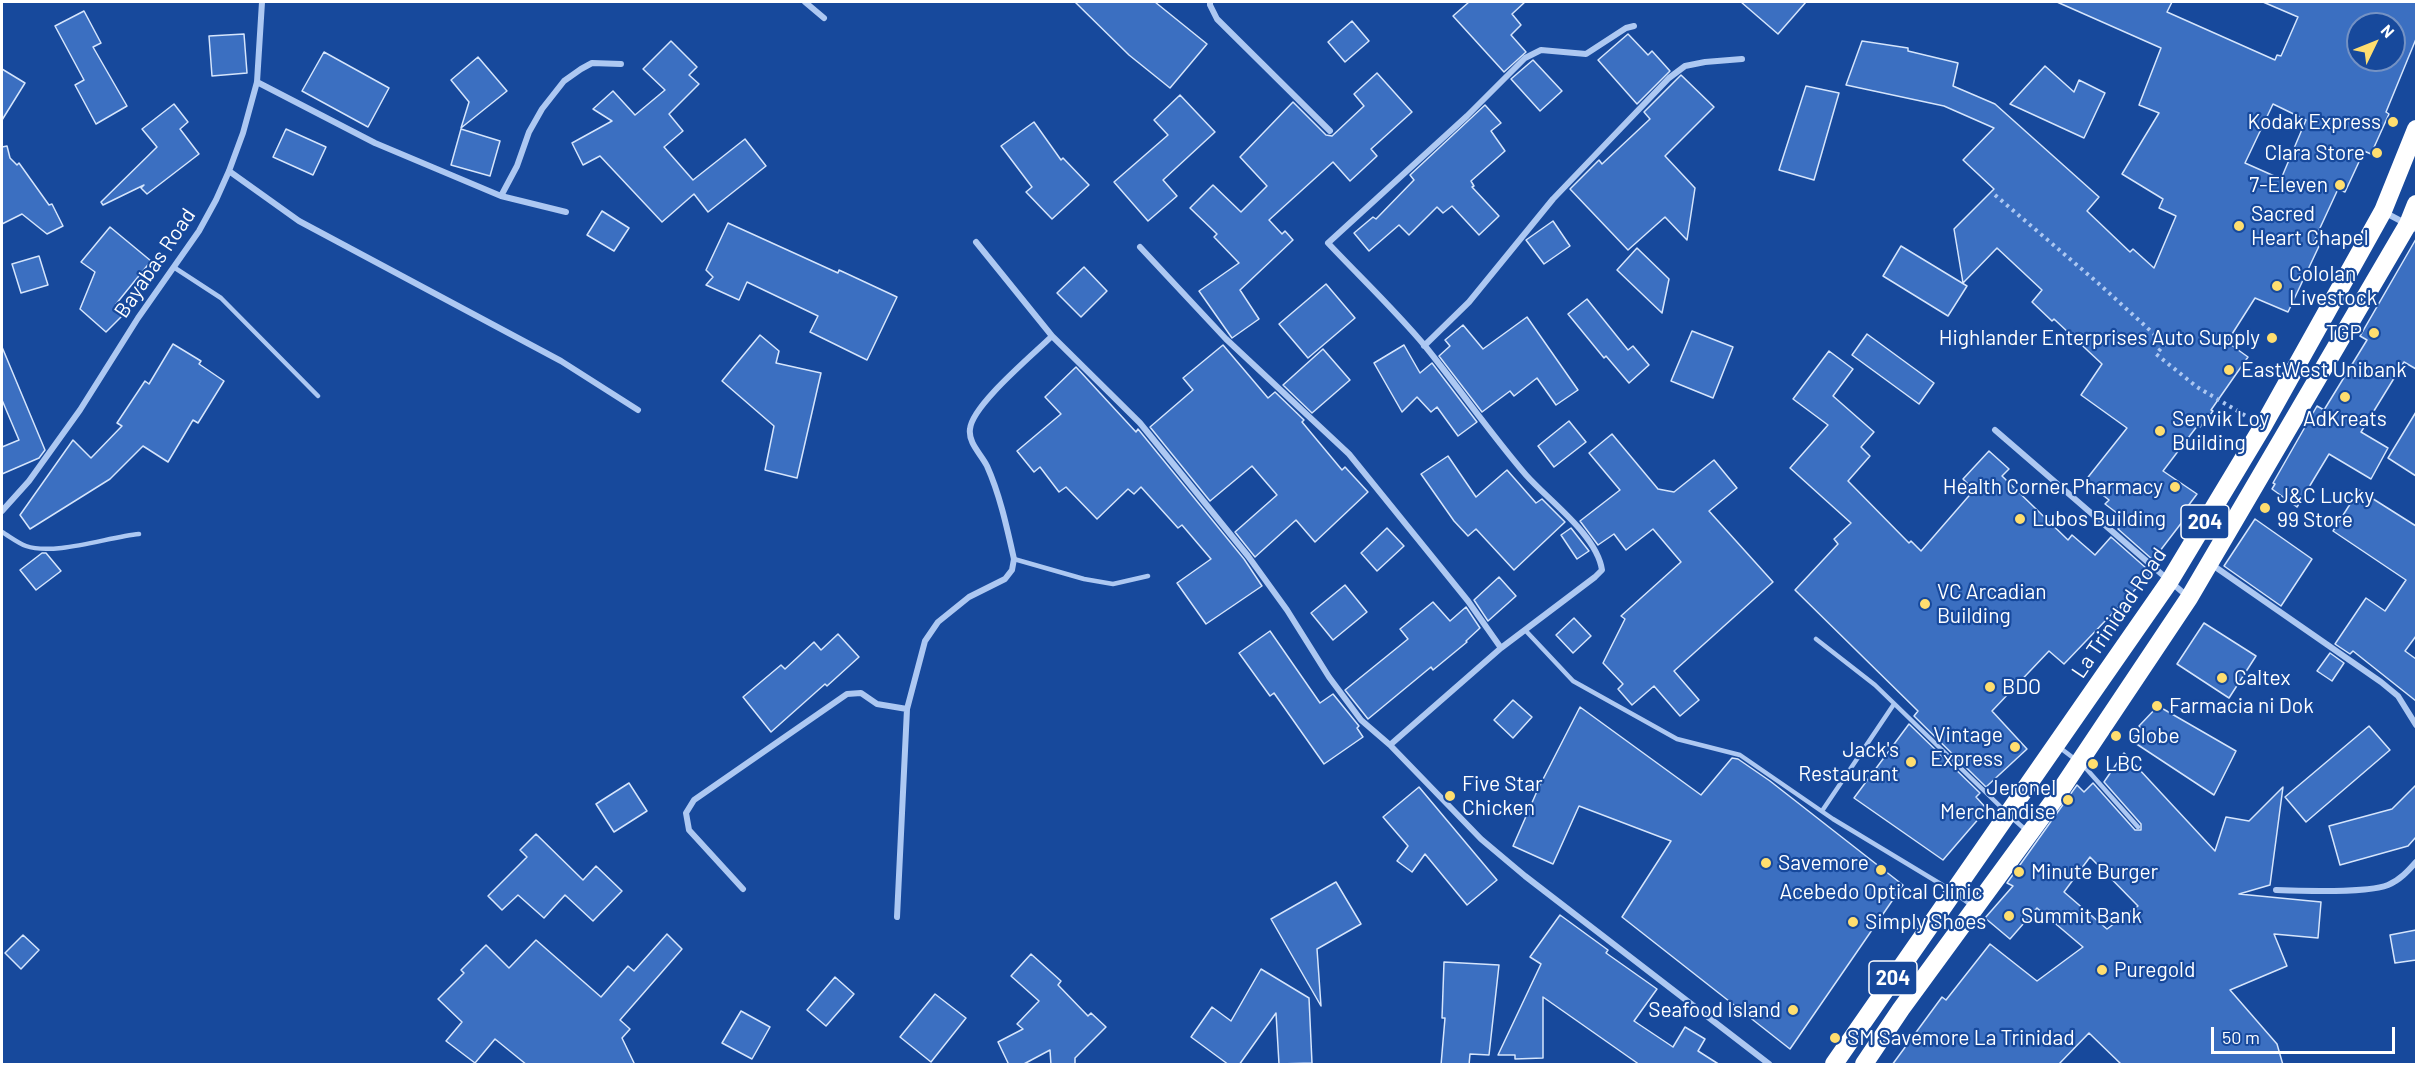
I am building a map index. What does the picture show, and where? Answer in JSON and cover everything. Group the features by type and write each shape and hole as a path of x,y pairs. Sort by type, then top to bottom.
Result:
{"highway":[{"name":"La Trinidad Road","path":"1834,1065 2169,582 2263,426 2384,212 2416,129"},
{"name":"204","path":"1864,1065 2079,762 2189,597 2412,227 2416,204"},
{"path":"2126,644 2147,661"}],"street":[{"name":"Bayabas Road","path":"2,511 29,481 80,410 138,318 199,231 229,171 257,82 262,2"},
{"path":"805,2 824,18"},
{"path":"1210,2 1217,19 1330,131"},
{"path":"1390,745 1501,648 1526,631 1602,570 1600,560 1587,538 1527,475 1456,389 1424,346 1328,243 1467,116 1525,58 1541,51 1586,54 1626,28 1634,26"},
{"path":"1424,346 1469,302 1553,199 1669,78 1685,66 1742,59"},
{"path":"501,196 517,166 529,132 542,109 564,81 592,63 621,64"},
{"path":"257,82 375,143 501,196 566,212"},
{"path":"229,171 299,221 561,361 638,410"},
{"path":"2384,212 2412,227"},
{"path":"976,242 1052,336 1140,423 1248,556 1360,720 1390,745 1481,839 1769,1065"},
{"path":"1140,247 1226,339 1349,454 1455,584 1501,648"},
{"path":"897,917 907,709 925,641 938,622 969,597 1005,579 1012,570 1014,559 996,491 986,464 971,440 970,428 974,418 995,390 1052,336"},
{"path":"1995,430 2189,597"},
{"path":"2209,563 2381,682 2398,696 2416,725"},
{"path":"743,889 689,830 686,813 694,800 847,694 861,693 877,704 907,709"},
{"path":"2276,890 2371,889 2387,885 2404,875 2416,862"}],"lane":[{"path":"175,268 221,298 318,396"},
{"path":"2,531 26,546 48,549 139,534"},
{"path":"1014,559 1084,579 1113,584 1148,576"},
{"path":"1526,631 1573,681 1677,739 1740,755 1822,811 1954,892 1975,908"},
{"path":"1816,639 1875,685 2029,833"},
{"path":"1822,811 1894,704"},
{"path":"2057,746 2079,762 2138,827"}],"path":[{"path":"1995,195 2165,344 2156,354 2197,387 2263,426"}],"building":[{"path":"1075,2 1155,2 1207,44 1170,88 1129,55"},
{"path":"1469,2 1525,2 1512,14 1521,25 1511,35 1526,52 1504,72 1453,16"},
{"path":"1741,2 1806,2 1778,34"},
{"path":"2057,2 2172,2 2167,12 2275,60 2277,55 2281,56 2298,17 2263,2 2416,2 2416,39 2406,63 2406,12 2346,12 2346,72 2402,72 2386,112 2389,114 2371,154 2364,151 2345,192 2338,189 2314,241 2320,244 2288,312 2255,298 2227,342 2248,357 2211,410 2213,411 2200,427 2198,425 2163,471 2197,494 2185,510 2189,513 2153,560 2118,529 2126,520 2105,504 2109,500 2085,481 2127,428 2081,395 2102,364 2054,319 2052,321 2032,302 2042,290 1997,248 1963,283 1954,229 1994,189 1963,160 1994,128 1944,106 1846,85 1862,41 1908,48 1908,51 1958,63 1953,86 1995,104 2099,197 2087,211 2130,252 2133,249 2154,268 2176,216 2159,208 2163,199 2122,174 2159,113 2139,105 2161,48","holes":["2273,104 2306,120 2281,179 2245,163"]},
{"path":"84,11 101,43 93,47 127,106 96,124 75,85 84,80 55,26"},
{"path":"1352,21 1369,41 1345,62 1328,42"},
{"path":"244,34 247,73 212,76 209,36"},
{"path":"1628,34 1648,55 1652,51 1670,71 1637,104 1598,60"},
{"path":"671,41 697,67 689,75 699,84 669,114 683,131 664,147 693,180 745,139 766,166 708,212 694,194 662,222 600,156 583,165 572,143 612,121 593,109 613,91 635,115 665,90 643,69"},
{"path":"324,52 389,88 368,127 302,91"},
{"path":"478,57 507,91 461,128 469,102 451,80"},
{"path":"1533,60 1562,91 1540,111 1511,79"},
{"path":"2045,66 2074,92 2079,80 2105,93 2084,138 2010,104"},
{"path":"2,69 25,83 2,120"},
{"path":"1377,73 1412,112 1371,149 1377,156 1350,181 1333,162 1269,220 1282,234 1285,231 1293,240 1240,290 1259,319 1232,338 1199,291 1239,263 1214,237 1217,234 1190,208 1213,185 1241,212 1267,186 1240,157 1293,102 1326,135 1332,136 1364,106 1354,94"},
{"path":"1681,75 1714,107 1665,156 1695,188 1687,240 1665,217 1628,250 1570,189 1599,160 1602,164 1650,119 1644,112"},
{"path":"1806,86 1839,93 1814,180 1779,170"},
{"path":"1180,95 1215,132 1163,180 1177,196 1148,221 1114,182 1168,135 1154,120"},
{"path":"174,104 188,122 180,129 199,154 147,194 141,188 144,185 103,205 101,202 157,147 142,129"},
{"path":"1485,105 1501,123 1491,131 1505,151 1471,181 1474,186 1472,187 1499,216 1479,235 1452,206 1443,213 1437,207 1409,235 1399,225 1369,251 1354,233 1373,217 1376,219 1414,180 1410,175"},
{"path":"1034,122 1061,160 1063,158 1089,185 1052,219 1026,192 1032,187 1001,146"},
{"path":"286,129 326,147 313,175 273,157"},
{"path":"461,129 500,141 490,176 451,165"},
{"path":"7,146 10,158 17,165 19,163 49,205 52,204 63,226 47,234 22,214 2,224 2,147"},
{"path":"602,211 629,228 614,251 587,235"},
{"path":"1553,221 1570,246 1544,264 1526,240"},
{"path":"728,223 897,297 867,360 810,332 818,316 747,282 739,300 706,285 713,277 706,270"},
{"path":"110,227 151,261 116,304 126,312 106,332 80,309 95,272 81,262"},
{"path":"2416,239 2416,369 2404,362 2361,432 2388,448 2371,479 2329,454 2297,507 2272,489 2275,484 2273,483 2317,406 2324,410 2367,340 2360,336"},
{"path":"1901,246 1967,286 1948,316 1883,276"},
{"path":"1637,248 1669,279 1662,313 1617,270"},
{"path":"39,256 48,285 21,293 12,264"},
{"path":"1084,267 1107,291 1081,317 1057,293"},
{"path":"1326,284 1355,318 1308,358 1279,324"},
{"path":"1587,299 1628,350 1633,346 1649,365 1629,383 1606,356 1604,358 1568,314"},
{"path":"1527,317 1578,390 1556,405 1537,378 1514,396 1510,391 1482,412 1439,356 1450,346 1445,340 1463,325 1483,349"},
{"path":"1692,331 1733,347 1713,398 1671,381"},
{"path":"1867,334 1934,383 1919,404 1852,355"},
{"path":"760,335 779,351 776,363 821,373 797,478 765,470 774,426 722,381"},
{"path":"173,344 201,361 199,364 224,381 198,423 193,420 168,462 143,446 110,479 30,529 20,515 73,440 91,458 122,426 117,423 145,381 149,384"},
{"path":"1223,345 1268,398 1275,392 1304,420 1302,422 1342,470 1345,467 1368,492 1315,542 1296,520 1255,557 1235,532 1277,495 1252,466 1210,501 1150,427 1193,390 1183,378"},
{"path":"1404,345 1420,373 1432,363 1477,422 1458,436 1437,407 1431,412 1417,397 1402,412 1374,363"},
{"path":"2,347 45,450 39,458 2,474 2,447 19,440 2,400"},
{"path":"1323,349 1350,380 1312,413 1283,385"},
{"path":"1829,351 1853,369 1833,396 1874,432 1861,447 1870,456 1848,481 1909,543 1911,541 1921,551 1974,490 1963,479 1989,451 2009,469 2002,476 2068,540 2072,535 2095,555 2111,537 2150,574 2064,664 2049,651 1992,711 2027,749 1986,787 1914,716 1918,711 1795,590 1838,544 1834,539 1851,523 1790,468 1828,425 1793,399"},
{"path":"1076,367 1136,432 1138,429 1244,559 1262,586 1206,624 1177,583 1211,559 1182,525 1178,528 1141,487 1134,494 1128,489 1097,519 1066,487 1059,492 1040,467 1034,472 1017,451 1061,414 1045,397"},
{"path":"2416,412 2416,476 2388,458"},
{"path":"1569,421 1586,442 1554,467 1538,446"},
{"path":"1612,434 1658,489 1674,492 1714,460 1737,488 1709,511 1773,582 1674,671 1699,700 1680,716 1654,686 1632,705 1618,689 1623,684 1603,663 1625,619 1621,616 1681,562 1653,529 1626,550 1614,534 1598,545 1580,521 1620,490 1589,453"},
{"path":"1448,456 1476,497 1507,470 1536,503 1542,499 1565,522 1514,570 1476,529 1468,536 1454,521 1421,474"},
{"path":"2359,490 2416,526 2416,636 2405,651 2416,659 2416,701 2353,651 2350,654 2335,644 2366,598 2385,611 2406,580 2333,531"},
{"path":"2255,519 2312,559 2281,606 2224,566"},
{"path":"1387,528 1404,546 1377,571 1361,553"},
{"path":"1571,528 1589,551 1577,559 1561,535"},
{"path":"42,553 46,553 61,571 36,590 20,570"},
{"path":"1499,577 1516,596 1488,621 1474,600"},
{"path":"1345,585 1367,612 1333,640 1311,613"},
{"path":"1433,602 1450,621 1466,607 1480,628 1433,670 1431,667 1368,719 1345,690 1408,639 1400,629"},
{"path":"1574,618 1591,636 1573,653 1556,635"},
{"path":"2204,623 2256,656 2229,698 2177,664"},
{"path":"1270,631 1320,703 1333,694 1359,726 1357,728 1363,737 1324,764 1274,693 1270,696 1239,653"},
{"path":"838,634 859,657 771,732 743,697 781,665 785,669 814,642 821,650"},
{"path":"2330,653 2344,663 2332,681 2317,671"},
{"path":"1513,700 1532,717 1513,738 1494,720"},
{"path":"2158,706 2236,751 2214,795 2132,741 2141,728 2139,726"},
{"name":"Savemore","path":"1580,707 1701,795 1732,758 1738,759 1770,781 1903,885 1790,1049 1622,917 1671,841 1579,806 1553,864 1513,846 1538,789"},
{"name":"Jack's Restaurant","path":"1909,724 1980,793 1976,797 1987,809 1943,860 1854,798"},
{"path":"2369,726 2390,750 2306,822 2285,797"},
{"path":"2124,753 2215,851 2226,817 2249,821 2283,787 2270,885 2239,894 2321,902 2318,938 2274,934 2287,966 2230,990 2277,1044 2283,1065 2122,1065 2089,1033 2058,1065 1892,1065 1942,997 1946,1000 1990,944 2037,981 2083,947 2037,908 2010,939 1985,918 2013,886 2007,883 2077,785 2084,792 2093,783 2135,830 2141,830 2141,824 2104,782","holes":["2090,857 2138,906 2107,929 2064,892"]},
{"path":"629,783 647,811 614,832 596,804"},
{"path":"2416,785 2416,837 2408,846 2340,865 2329,826 2392,809"},
{"path":"1419,787 1497,880 1467,905 1425,854 1412,872 1397,861 1408,846 1383,817"},
{"path":"536,834 583,880 596,866 622,891 593,921 565,895 544,918 518,895 502,910 488,896 527,857 520,850"},
{"path":"1336,882 1361,924 1317,949 1321,1006 1271,919"},
{"path":"1560,915 1608,950 1606,953 1657,989 1634,1021 1673,1047 1685,1027 1705,1039 1698,1051 1720,1065 1640,1065 1543,997 1543,1058 1515,1059 1515,1055 1498,1055 1541,964 1530,957"},
{"path":"2416,930 2416,960 2395,963 2390,935"},
{"path":"667,934 682,949 620,1020 630,1029 622,1038 635,1065 527,1065 495,1039 475,1063 446,1041 462,1022 438,999 464,973 461,970 486,945 509,968 536,940 601,997 628,966 634,971"},
{"path":"23,935 39,950 21,969 5,953"},
{"path":"1031,954 1061,981 1058,985 1088,1016 1091,1013 1106,1027 1075,1058 1075,1065 1051,1065 1050,1050 1022,1065 1009,1065 998,1042 1023,1029 1017,1024 1039,1001 1011,976"},
{"path":"1444,962 1499,965 1489,1055 1470,1054 1469,1065 1441,1065 1445,1018 1442,1018"},
{"path":"1261,969 1309,998 1312,1063 1279,1064 1276,1013 1239,1065 1229,1065 1191,1037 1212,1007 1231,1021"},
{"path":"835,977 854,994 826,1026 807,1010"},
{"path":"935,994 966,1018 931,1062 900,1037"},
{"path":"741,1011 770,1027 752,1059 722,1043"}],"place":[{"name":"Kodak Express","path":"2393,122"},
{"name":"Clara Store","path":"2377,153"},
{"name":"7-Eleven","path":"2340,185"},
{"name":"Sacred Heart Chapel","path":"2239,226"},
{"name":"Cololan Livestock","path":"2277,286"},
{"name":"TGP","path":"2374,333"},
{"name":"Highlander Enterprises Auto Supply","path":"2272,338"},
{"name":"EastWest Unibank","path":"2229,370"},
{"name":"AdKreats","path":"2345,397"},
{"name":"Senvik Loy Building","path":"2160,431"},
{"name":"Health Corner Pharmacy","path":"2175,487"},
{"name":"J&C Lucky 99 Store","path":"2265,508"},
{"name":"Lubos Building","path":"2020,519"},
{"name":"VC Arcadian Building","path":"1925,604"},
{"name":"Caltex","path":"2222,678"},
{"name":"BDO","path":"1990,687"},
{"name":"Farmacia ni Dok","path":"2157,706"},
{"name":"Globe","path":"2116,736"},
{"name":"Vintage Express","path":"2015,747"},
{"name":"Jack's Restaurant","path":"1911,762"},
{"name":"LBC","path":"2093,764"},
{"name":"Five Star Chicken","path":"1450,796"},
{"name":"Jeronel Merchandise","path":"2068,800"},
{"name":"Savemore","path":"1766,863"},
{"name":"Acebedo Optical Clinic","path":"1881,870"},
{"name":"Minute Burger","path":"2019,872"},
{"name":"Summit Bank","path":"2009,916"},
{"name":"Simply Shoes","path":"1853,922"},
{"name":"Puregold","path":"2102,970"},
{"name":"Seafood Island","path":"1793,1010"},
{"name":"SM Savemore La Trinidad","path":"1835,1038"}]}
